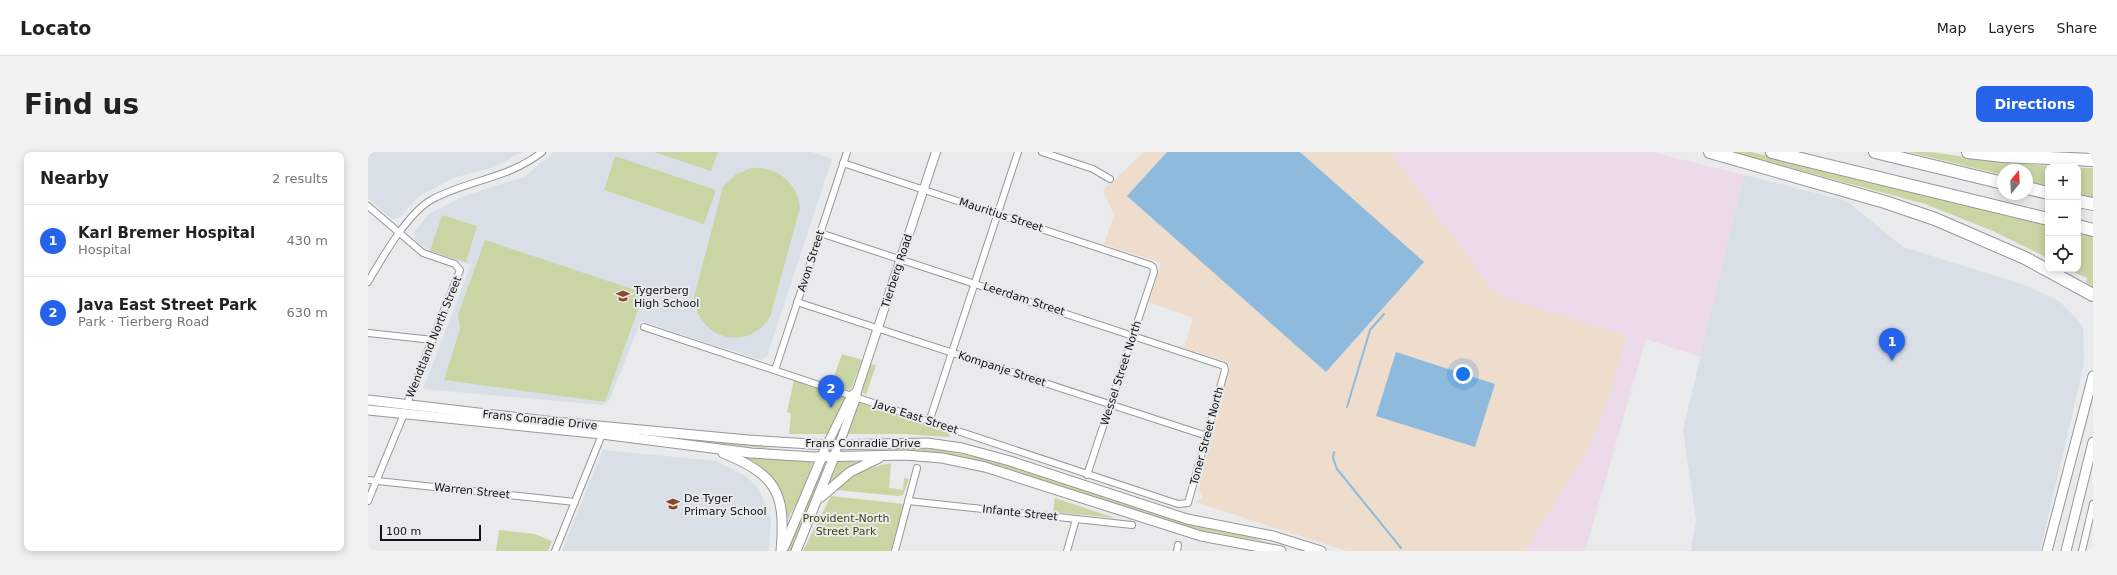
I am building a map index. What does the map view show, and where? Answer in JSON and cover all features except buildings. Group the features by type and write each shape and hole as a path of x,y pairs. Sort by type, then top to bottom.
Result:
{"highway":[{"path":"1710,152 1885,202 1935,219 2025,258 2091,296"},
{"path":"1772,152 2045,218"},
{"path":"1875,152 1997,182"},
{"path":"1968,152 2093,160"},
{"path":"2033,190 2045,193"},
{"path":"2081,202 2093,204"},
{"path":"2081,227 2093,230"}],"main road":[{"path":"2047,551 2093,376"},
{"name":"Frans Conradie Drive","path":"368,400 405,410"},
{"name":"Frans Conradie Drive","path":"368,410 405,410 604,430 827,445 927,443 962,448 1010,461 1187,519 1273,536 1308,549 1321,551"},
{"name":"Frans Conradie Drive","path":"604,430 712,449 834,457 923,456 972,464 1195,535 1281,551"},
{"path":"2066,551 2093,442"},
{"name":"Tierberg Road","path":"782,551 827,445"},
{"name":"Tierberg Road","path":"796,551 839,445"},
{"path":"712,449 753,466 764,475 774,487 782,506 782,551"},
{"path":"818,499 850,472 884,456"}],"street":[{"path":"368,282 400,232 430,200 456,189 504,174 542,152"},
{"name":"Avon Street","path":"775,370 847,152"},
{"name":"Tierberg Road","path":"839,445 936,152"},
{"path":"929,422 1018,152"},
{"path":"1042,152 1094,169 1110,179"},
{"name":"Mauritius Street","path":"843,163 998,213 1150,265 1153,267 1154,272"},
{"path":"368,206 400,232"},
{"name":"Wendtland North Street","path":"368,501 432,340 460,276 460,268 455,264 424,253 400,232"},
{"name":"Leerdam Street","path":"820,233 901,258 1222,365 1225,368"},
{"name":"Wessel Street North","path":"1087,475 1154,272"},
{"name":"Kompanje Street","path":"797,302 1207,436"},
{"name":"Java East Street","path":"644,327 855,395 929,422 1087,475 1181,505 1188,503"},
{"path":"368,333 432,340"},
{"name":"Toner Street North","path":"1188,503 1225,368"},
{"name":"Tierberg Road","path":"827,445 855,395"},
{"path":"555,551 604,430"},
{"path":"895,551 917,468"},
{"name":"Warren Street","path":"368,480 575,502"},
{"name":"Infante Street","path":"908,501 1132,525"},
{"path":"2082,551 2093,504"},
{"path":"1067,551 1076,519"}],"shaded area":[{"path":"368,152 522,152 495,167 456,177 419,196 399,218 392,219 368,199"},
{"name":"Tygerberg High School","path":"554,152 812,152 832,159 767,356 761,360 641,321 609,401 602,405 423,389 471,265 429,251 414,239 414,232 429,214 464,196 524,177"},
{"path":"1144,152 1390,152 1491,288 1506,298 1627,336 1609,398 1588,449 1525,551 1347,551 1195,502 1203,498 1198,489 1231,363 1184,348 1193,318 1149,302 1161,263 1104,244 1114,215 1103,190"},
{"path":"1390,152 1652,152 1744,175 1701,357 1646,339 1585,551 1525,551 1588,449 1609,398 1627,336 1506,298 1491,288"},
{"path":"1744,175 1847,201 1903,247 2025,285 2059,301 2078,320 2083,328 2084,364 2040,551 1691,551 1696,520 1683,430"},
{"name":"De Tyger Primary School","path":"603,450 716,461 746,476 759,489 771,519 769,551 562,551"}],"green space":[{"path":"654,152 718,152 711,171"},
{"path":"1732,152 1751,152 2045,223 2045,257 1993,231 1925,204"},
{"path":"1908,152 1931,152 2022,164 1997,164 1997,174"},
{"path":"615,156 716,190 704,224 604,190"},
{"path":"2033,165 2045,166 2045,185 2033,182"},
{"path":"751,168 769,170 784,178 795,190 800,208 770,317 760,328 749,335 737,338 724,336 713,331 704,323 697,311 694,297 723,187 735,175"},
{"path":"2081,168 2093,168 2093,197 2081,195"},
{"path":"442,215 477,226 466,262 430,251"},
{"path":"2081,233 2093,235 2093,287 2086,282 2087,278 2074,272 2081,272"},
{"path":"485,240 644,293 605,402 444,380 460,329 458,315"},
{"path":"842,354 862,360 852,387 849,390 835,385 836,383 832,382"},
{"path":"871,364 876,365 866,395 862,392"},
{"path":"794,380 948,433 950,437 903,434 789,434 791,414 787,412"},
{"path":"636,433 752,444 774,449 667,439"},
{"path":"908,447 942,450 990,460 1184,523 1251,537 1295,551 1260,541 1192,529 968,458 946,454 880,448"},
{"path":"743,457 813,462 800,497 788,519 773,479 762,468"},
{"path":"857,462 828,486 837,463"},
{"path":"891,463 889,488 903,490 904,478 909,479 903,495 898,496 836,490 849,479 861,472"},
{"path":"823,466 823,473 792,551 787,551"},
{"name":"Provident-North Street Park","path":"831,496 904,504 891,551 803,551"},
{"path":"1055,498 1115,518 1053,512"},
{"path":"499,530 535,534 552,541 548,551 496,551"}],"water":[{"path":"1167,152 1300,152 1424,262 1326,372 1127,196"},
{"path":"1396,352 1495,384 1475,447 1376,416"}],"waterway":[{"path":"1347,407 1370,330 1384,314"},
{"path":"1334,452 1333,458 1337,469 1401,548"}],"place":[{"name":"Tygerberg High School","path":"623,296"},
{"name":"Karl Bremer Hospital","path":"1892,361"},
{"name":"Java East Street Park","path":"831,408"},
{"name":"De Tyger Primary School","path":"673,504"}]}
